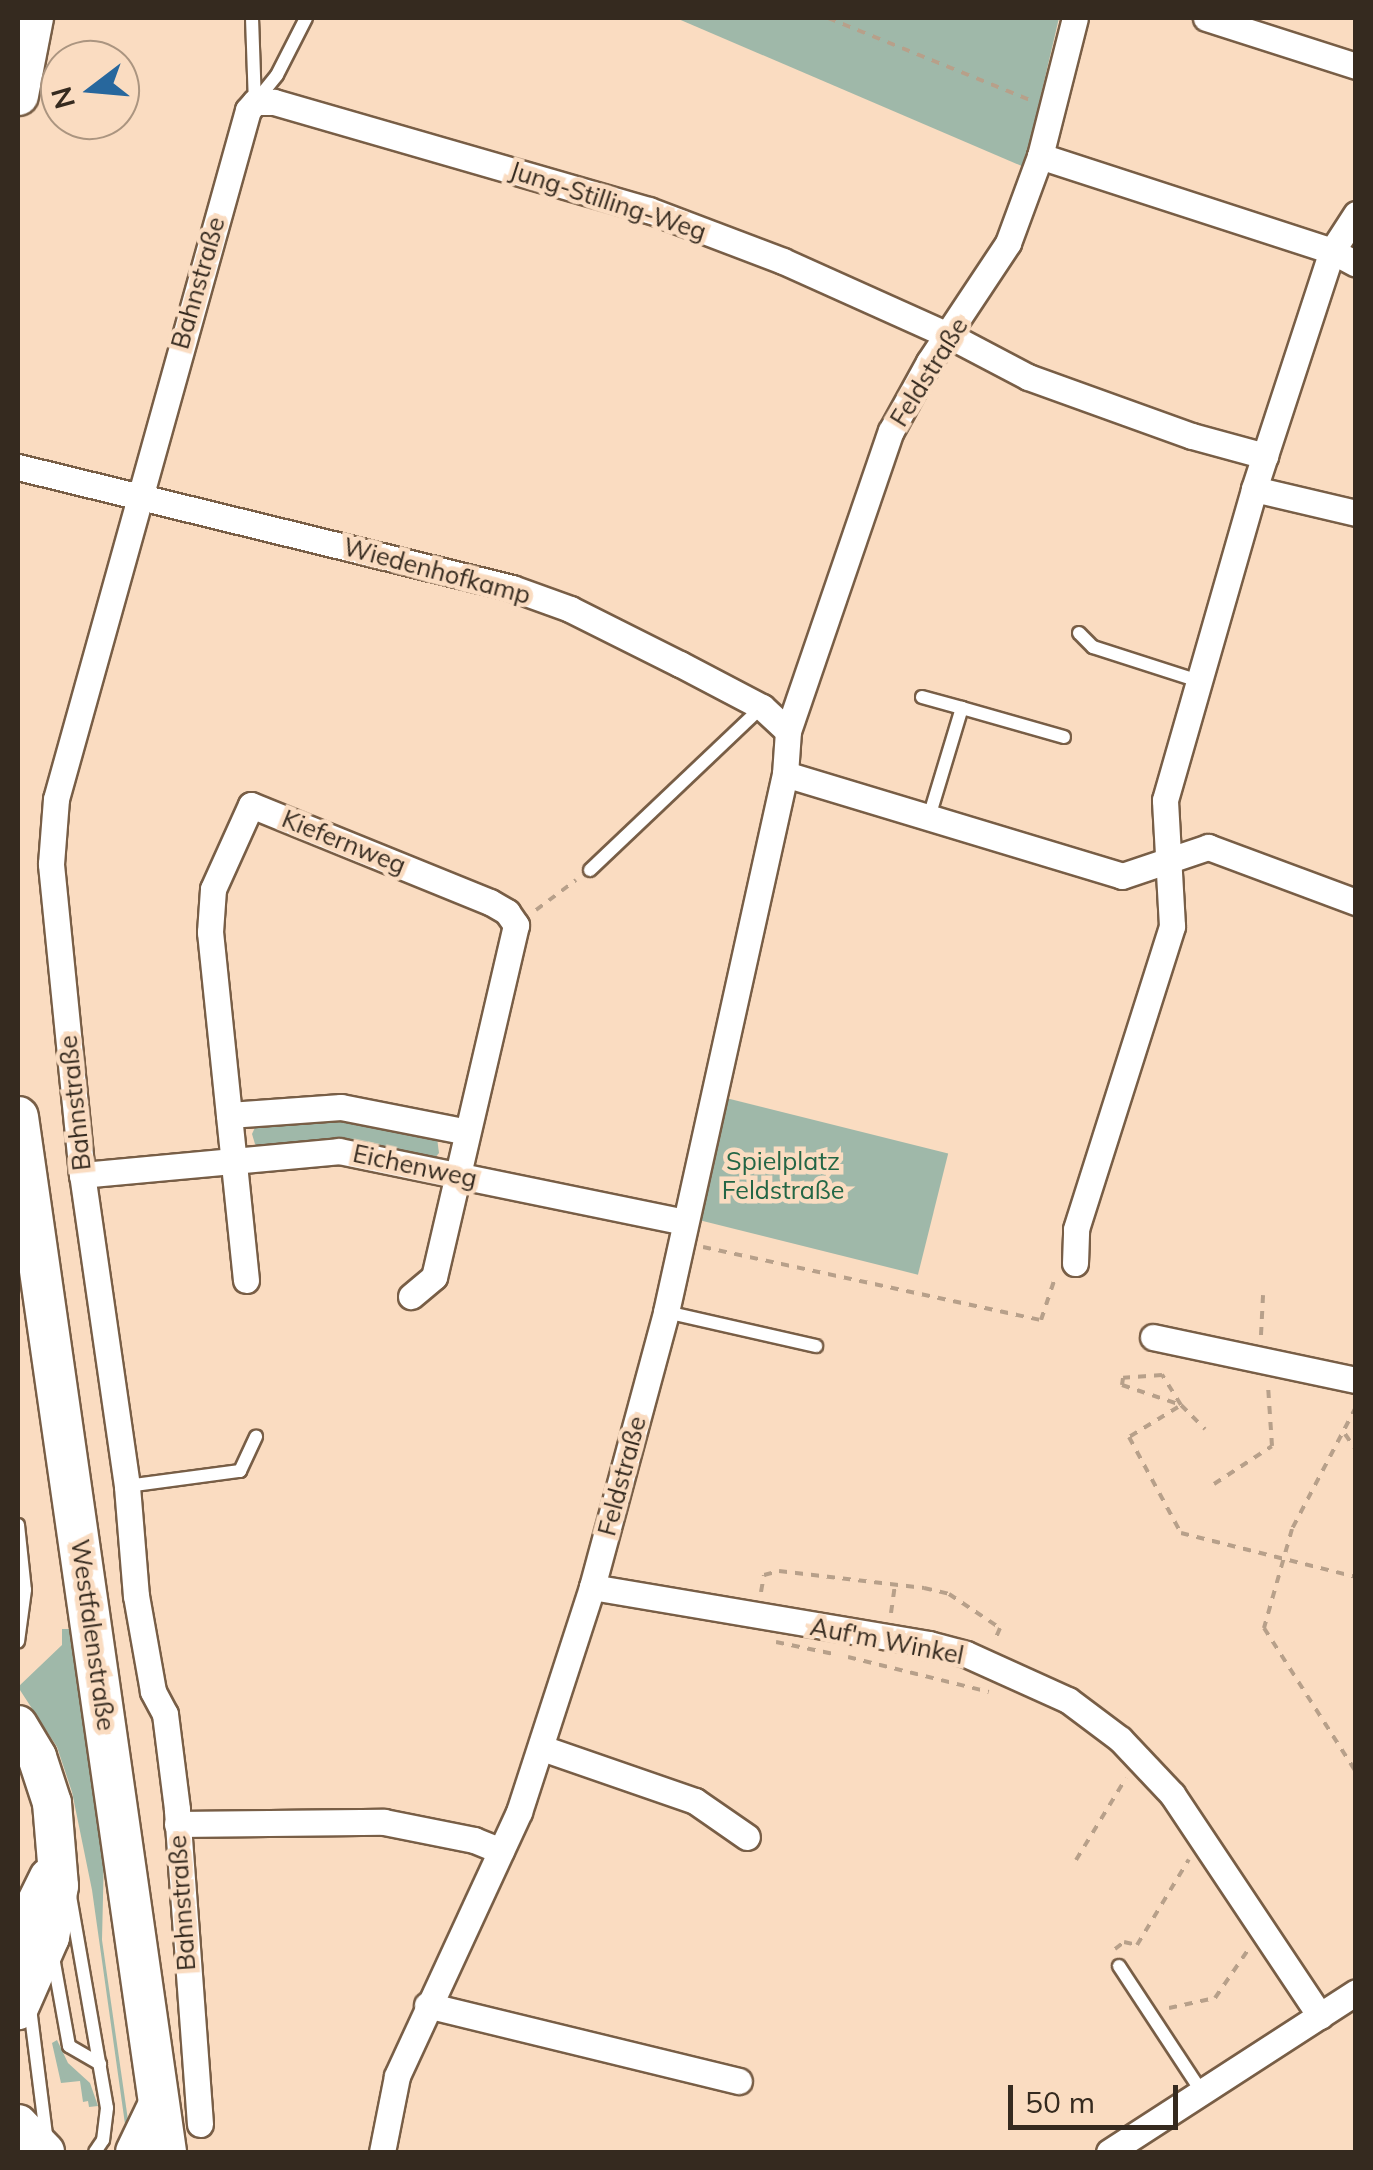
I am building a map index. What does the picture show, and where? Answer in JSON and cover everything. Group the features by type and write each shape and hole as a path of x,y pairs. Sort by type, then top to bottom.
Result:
{"main road":[{"path":"18,95 33,18"},
{"name":"Westfalenstraße","path":"18,1117 166,2152"}],"street":[{"name":"Feldstraße","path":"788,730 876,464 905,403 1008,243 1040,156 1075,18"},
{"path":"1206,18 1356,66"},
{"name":"Jung-Stilling-Weg","path":"255,102 274,102 649,210 783,261 950,336 1028,378 1192,436 1265,456"},
{"name":"Bahnstraße","path":"200,2124 165,1714 153,1690 136,1596 128,1486 82,1175 51,864 55,815 139,494 244,120 255,102"},
{"path":"1040,156 1332,251 1356,264"},
{"path":"1075,1262 1076,1229 1172,926 1165,800 1254,488 1332,251 1356,214"},
{"name":"Wiedenhofkamp","path":"18,467 512,588 570,609 762,707 788,730"},
{"path":"1254,488 1356,513"},
{"path":"788,730 786,774 1122,876 1208,846 1356,902"},
{"name":"Feldstraße","path":"382,2152 397,2076 501,1851 542,1748 592,1587 666,1312 786,774"},
{"name":"Kiefernweg","path":"246,1280 210,932 214,889 251,805 490,902 507,912 516,924"},
{"path":"411,1296 434,1277 516,924"},
{"name":"Eichenweg","path":"229,1115 340,1107 467,1132"},
{"name":"Eichenweg","path":"82,1175 339,1150 683,1232"},
{"path":"1153,1337 1264,1364 1356,1380"},
{"name":"Auf'm Winkel","path":"592,1587 929,1644 1017,1676 1068,1700 1144,1761 1210,1846 1320,2016"},
{"path":"18,1725 45,1778 56,1863 34,1939 22,2000"},
{"path":"542,1748 695,1801 748,1836"},
{"path":"176,1824 384,1822 474,1840 501,1851"},
{"path":"1109,2152 1356,1992"},
{"path":"427,2006 739,2082"},
{"path":"136,2152 158,2102"},
{"path":"18,2124 46,2152"}],"lane":[{"path":"252,18 255,102"},
{"path":"255,102 277,75 306,18"},
{"path":"1079,634 1093,647 1199,681"},
{"path":"922,697 1064,737"},
{"path":"590,870 762,707"},
{"path":"929,816 962,708"},
{"path":"666,1312 816,1346"},
{"path":"128,1486 240,1471 256,1436"},
{"path":"18,1525 26,1590 18,1642"},
{"path":"56,1863 76,1922 100,2064 106,2126 95,2152"},
{"path":"34,1939 69,2046 100,2064"},
{"path":"1119,1966 1202,2092"},
{"path":"22,2000 48,2131 46,2152"}],"path":[{"path":"828,18 1035,102"},
{"path":"516,924 590,870"},
{"path":"683,1232 1041,1320 1052,1280 1075,1262"},
{"path":"1214,1484 1272,1446 1264,1364 1264,1294"},
{"path":"1180,1406 1122,1385 1123,1378 1162,1375 1180,1406 1205,1429"},
{"path":"1180,1406 1130,1437 1182,1533 1356,1578"},
{"path":"1356,1406 1345,1434 1305,1500 1280,1559 1264,1628 1356,1772"},
{"path":"1345,1434 1356,1450"},
{"path":"1000,1628 949,1594 895,1583 779,1572 764,1575 760,1617 778,1645 848,1656 982,1693 1011,1685 1017,1676"},
{"path":"892,1604 895,1583"},
{"path":"1076,1860 1110,1801 1144,1761"},
{"path":"1119,1966 1116,1946 1124,1942 1136,1944 1189,1859 1210,1846"},
{"path":"1150,2016 1166,2008 1216,1998 1247,1950 1269,1937"}],"green space":[{"path":"676,18 1059,18 1024,167"},
{"name":"Spielplatz Feldstraße","path":"726,1098 948,1153 918,1275 696,1219"},
{"path":"328,1112 437,1138 439,1153 434,1159 262,1150 255,1144 252,1134 257,1123"},
{"path":"62,1629 74,1629 104,1854 102,1940 129,2127 123,2146 125,2124 92,1890 72,1792 57,1747 18,1687 62,1645"},
{"path":"57,2040 68,2063 90,2083 98,2106 89,2107 88,2101 83,2102 80,2081 61,2083 52,2043"}]}
